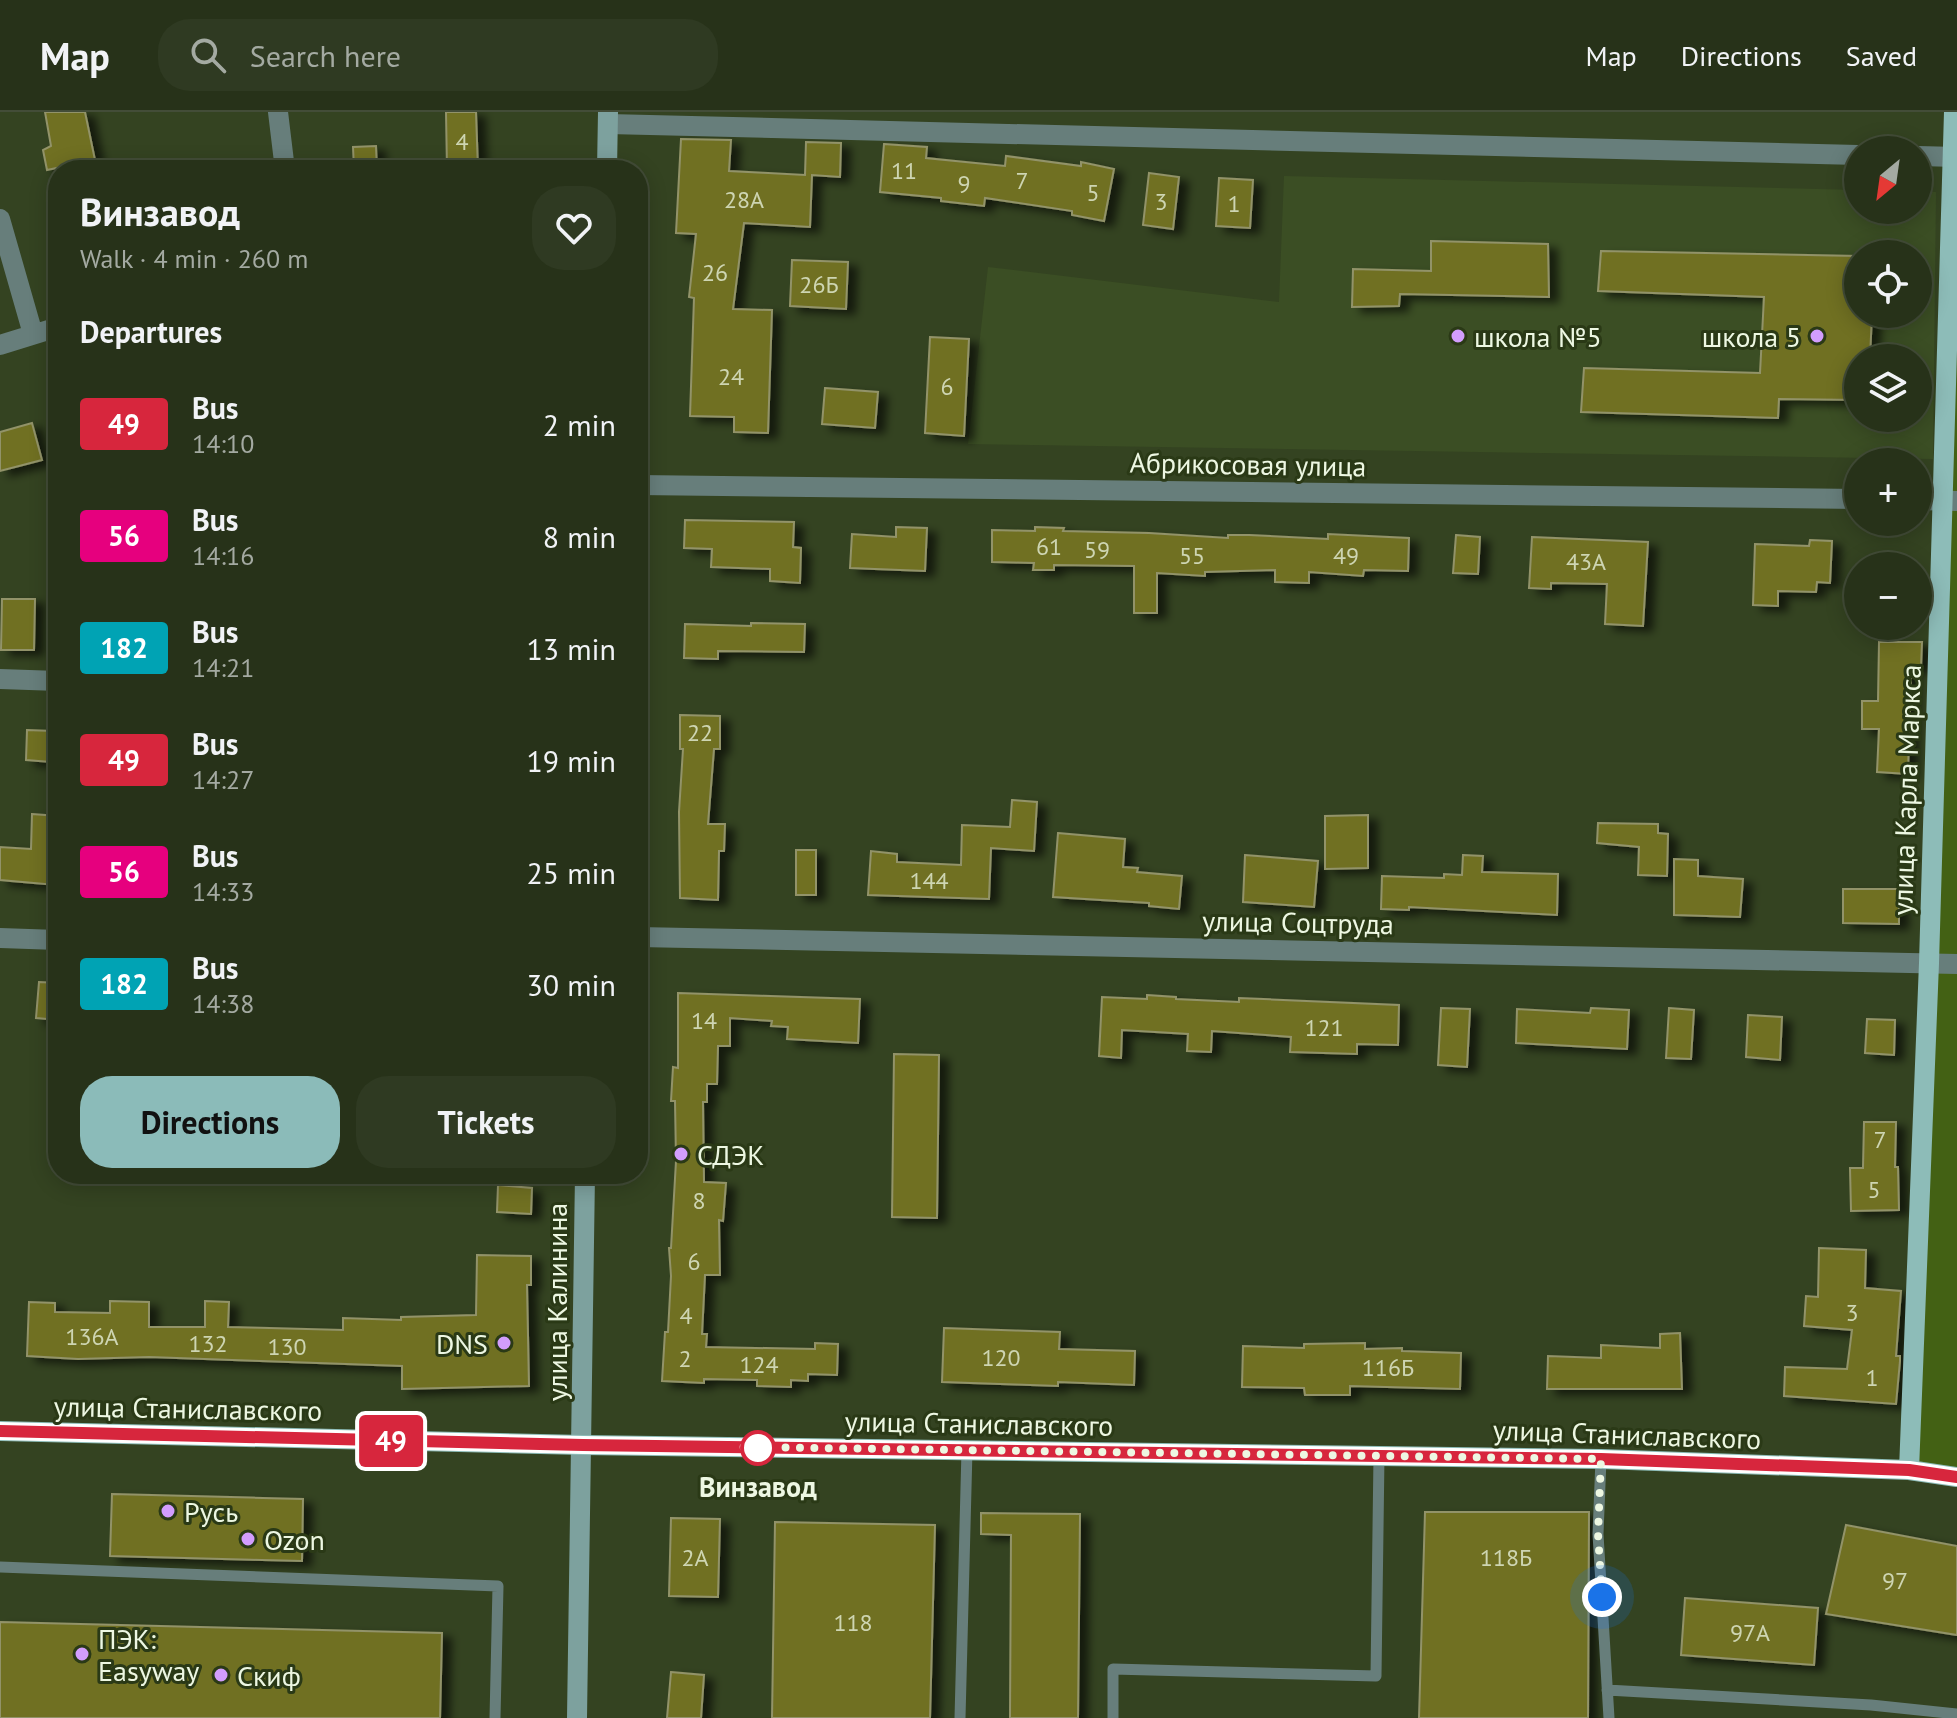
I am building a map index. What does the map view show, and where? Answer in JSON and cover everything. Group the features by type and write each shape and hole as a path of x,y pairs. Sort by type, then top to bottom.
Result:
{"main road":[{"name":"улица Карла Маркса","path":"1909,1470 1950,500 1954,112"},
{"path":"607,160 608,118"},
{"name":"улица Калинина","path":"577,1718 585,1184"},
{"name":"улица Станиславского","path":"0,1431 583,1445 1601,1459 1909,1470 1957,1477"}],"street":[{"path":"278,112 284,160"},
{"path":"608,118 1844,155"},
{"path":"1932,156 1955,157"},
{"path":"0,219 33,334"},
{"path":"0,345 48,330"},
{"name":"Абрикосовая улица","path":"648,485 1844,499"},
{"path":"0,679 48,681"},
{"name":"улица Соцтруда","path":"648,937 1957,964"},
{"path":"0,938 48,940"}],"lane":[{"path":"960,1718 967,1450"},
{"path":"1113,1718 1113,1669 1376,1676 1379,1456"},
{"path":"1601,1459 1598,1534 1609,1718"},
{"path":"0,1567 498,1586 495,1718"},
{"path":"1607,1690 1871,1705 1957,1714"}],"shaded area":[{"path":"1957,112 1957,1477 1909,1470"},
{"name":"школа №5","path":"1284,176 1844,190 1844,224 1932,224 1932,192 1936,192 1933,459 1932,448 1844,448 1844,458 968,444 988,267 1279,302"}],"building":[{"path":"45,112 85,112 95,160 48,160 47,170 43,150 51,146"},
{"path":"446,112 476,112 478,160 447,160"},
{"path":"681,139 731,140 729,171 805,175 806,142 841,143 840,177 812,175 810,227 744,223 733,309 772,310 768,433 734,432 734,417 690,416 694,298 689,297 696,234 676,233"},
{"path":"884,144 927,147 926,158 1005,166 1006,156 1081,166 1081,162 1114,169 1104,221 1072,215 1072,211 985,198 984,206 880,192"},
{"path":"376,146 377,160 354,160 353,147"},
{"path":"1149,173 1179,177 1173,229 1143,225"},
{"path":"1219,178 1253,180 1250,228 1216,226"},
{"path":"1431,241 1548,244 1549,297 1400,294 1399,306 1352,307 1353,269 1431,271"},
{"name":"школа 5","path":"1601,251 1844,256 1844,328 1871,328 1871,344 1844,344 1844,400 1779,399 1778,418 1581,412 1584,368 1760,373 1764,297 1598,291"},
{"path":"792,260 848,262 846,309 790,306"},
{"path":"930,337 969,339 964,436 925,433"},
{"path":"825,388 878,392 875,428 822,424"},
{"path":"32,423 42,460 0,471 0,432"},
{"path":"685,520 794,522 793,547 801,548 800,583 770,581 770,569 711,567 712,549 684,548"},
{"path":"896,527 927,528 925,571 850,568 852,534 896,537"},
{"path":"1035,527 1064,528 1063,531 1228,538 1228,535 1249,535 1328,539 1328,534 1409,538 1408,571 1364,570 1363,576 1309,572 1309,583 1275,582 1275,570 1205,572 1205,576 1157,573 1157,613 1134,613 1134,566 1054,565 1054,570 1033,570 1034,563 992,562 992,530 1035,531"},
{"path":"1456,535 1480,537 1478,574 1453,573"},
{"path":"1532,537 1648,542 1643,626 1605,624 1607,584 1551,583 1551,589 1529,588"},
{"path":"1810,540 1832,541 1830,583 1817,582 1816,592 1778,591 1778,606 1753,605 1755,544 1809,546"},
{"path":"2,599 35,599 34,650 1,650"},
{"path":"751,623 805,624 804,652 718,651 718,659 684,658 685,624 751,626"},
{"path":"1879,642 1922,642 1921,668 1911,667 1908,774 1877,772 1879,729 1862,729 1862,701 1878,701"},
{"path":"680,715 720,716 720,749 714,749 708,824 725,824 724,851 719,851 718,900 680,898 679,812 683,749 680,749"},
{"path":"27,730 48,731 48,762 26,760"},
{"path":"1012,800 1037,802 1034,851 991,848 989,899 868,895 871,851 897,854 897,862 961,865 962,825 1010,827"},
{"path":"32,814 48,815 48,884 0,880 0,847 31,849"},
{"path":"1368,815 1368,868 1325,869 1325,816"},
{"path":"1598,823 1658,824 1658,833 1668,834 1667,876 1638,875 1639,847 1597,843"},
{"path":"1058,833 1125,839 1123,867 1138,868 1137,872 1182,876 1179,909 1149,906 1149,903 1053,897"},
{"path":"796,850 816,850 816,895 796,895"},
{"path":"1245,855 1318,861 1314,907 1243,902"},
{"path":"1463,855 1483,856 1482,872 1558,874 1557,915 1409,907 1409,910 1381,909 1382,876 1444,878 1444,874 1462,875"},
{"path":"1674,859 1698,860 1698,876 1743,879 1740,917 1674,915"},
{"path":"1843,889 1899,889 1899,924 1843,923"},
{"path":"39,982 48,982 48,1019 36,1018"},
{"path":"678,993 860,999 858,1043 787,1039 788,1027 771,1026 772,1021 730,1018 730,1046 718,1046 717,1084 707,1084 707,1102 703,1102 704,1182 726,1183 723,1221 719,1220 720,1275 705,1275 702,1334 707,1334 706,1347 815,1349 815,1343 838,1344 837,1375 808,1374 808,1381 791,1380 791,1387 757,1386 757,1380 704,1379 704,1383 662,1381 665,1332 668,1332 669,1248 676,1161 675,1101 671,1101 673,1067 678,1068"},
{"path":"1147,995 1239,1002 1239,998 1399,1005 1398,1045 1357,1044 1357,1054 1290,1052 1291,1037 1212,1031 1211,1052 1187,1051 1188,1034 1122,1030 1121,1058 1099,1056 1102,997 1147,999"},
{"path":"1441,1008 1470,1009 1467,1067 1438,1065"},
{"path":"1591,1008 1629,1010 1627,1049 1516,1043 1517,1009 1590,1013"},
{"path":"1669,1008 1694,1010 1691,1059 1666,1058"},
{"path":"1748,1015 1782,1017 1780,1060 1746,1057"},
{"path":"1867,1019 1895,1020 1894,1055 1865,1053"},
{"path":"894,1054 939,1055 937,1218 892,1217"},
{"path":"1864,1122 1896,1122 1895,1167 1898,1167 1899,1210 1851,1211 1850,1168 1863,1168"},
{"path":"498,1185 532,1188 531,1214 497,1212"},
{"path":"1819,1248 1866,1250 1865,1288 1901,1291 1896,1404 1784,1396 1785,1367 1847,1369 1852,1330 1804,1326 1806,1296 1818,1297"},
{"path":"477,1255 531,1256 531,1285 527,1285 529,1386 402,1389 402,1366 27,1356 29,1302 55,1303 55,1312 110,1313 110,1301 149,1302 149,1327 205,1327 205,1301 229,1302 228,1327 343,1330 343,1318 401,1320 401,1317 476,1315"},
{"path":"944,1328 1060,1332 1059,1349 1135,1351 1134,1385 942,1382"},
{"path":"1680,1333 1682,1389 1547,1389 1548,1356 1601,1358 1601,1345 1660,1348 1660,1334"},
{"path":"1365,1343 1365,1349 1402,1348 1402,1351 1461,1353 1460,1389 1350,1386 1350,1395 1305,1395 1304,1388 1242,1387 1243,1346 1304,1348 1304,1344"},
{"path":"112,1494 303,1499 302,1561 110,1556"},
{"path":"1425,1512 1589,1512 1588,1718 1419,1718"},
{"path":"981,1513 1080,1514 1078,1718 1010,1718 1011,1535 981,1534"},
{"path":"671,1518 720,1519 718,1597 669,1596"},
{"name":"Винзавод","path":"775,1522 935,1525 930,1718 772,1718"},
{"path":"1846,1525 1957,1546 1957,1635 1826,1614"},
{"path":"1685,1598 1818,1608 1814,1665 1681,1655"},
{"name":"Скиф","path":"0,1622 442,1633 440,1718 0,1718"},
{"path":"671,1672 704,1675 701,1718 667,1718"}],"bus line":[{"name":"49","path":"0,1431 583,1445 1601,1459 1909,1470 1957,1477"}],"place":[{"name":"школа №5","path":"1458,336"},
{"name":"школа 5","path":"1817,336"},
{"name":"СДЭК","path":"681,1154"},
{"name":"DNS","path":"504,1343"},
{"name":"Винзавод","path":"758,1448"},
{"name":"Русь","path":"168,1511"},
{"name":"Ozon","path":"248,1539"},
{"name":"ПЭК: Easyway","path":"82,1654"},
{"name":"Скиф","path":"221,1675"}],"route":[{"path":"758,1448 743,1447 1601,1459 1598,1534 1602,1597"}]}
